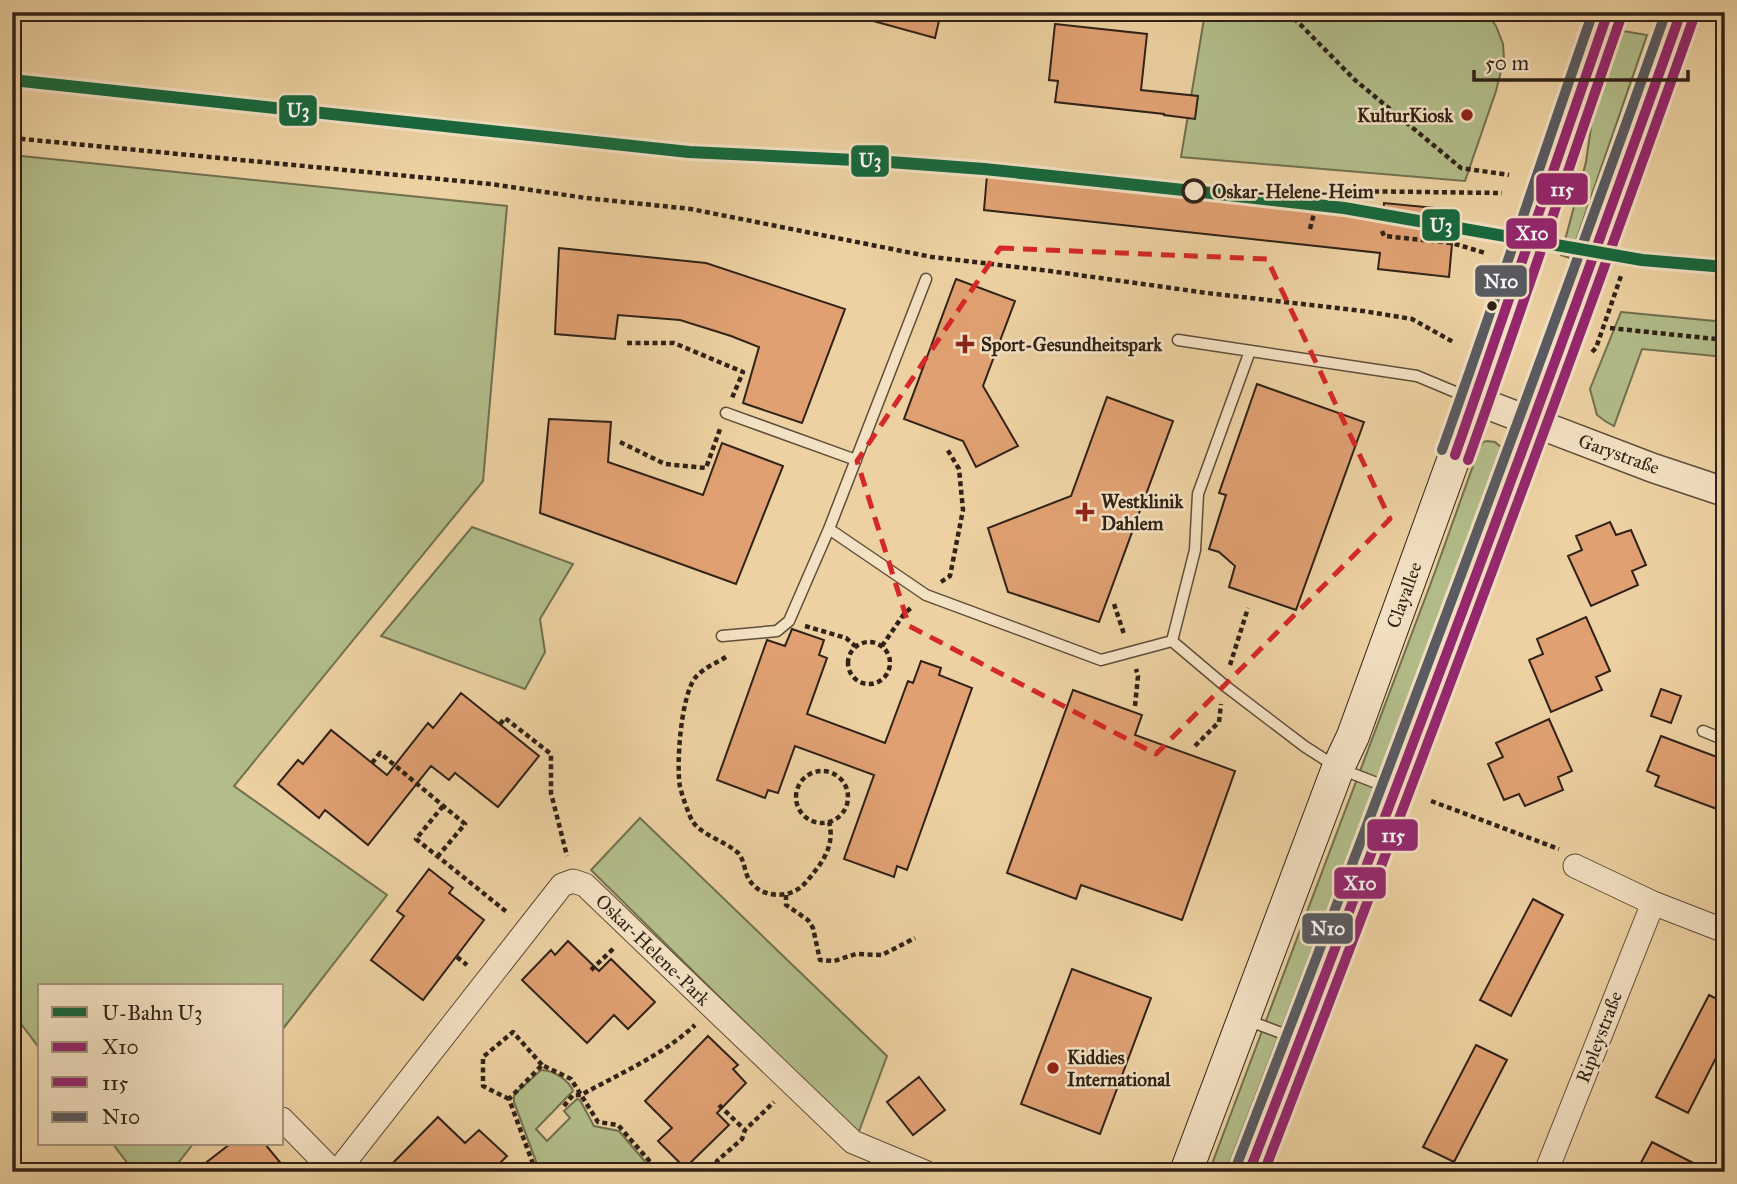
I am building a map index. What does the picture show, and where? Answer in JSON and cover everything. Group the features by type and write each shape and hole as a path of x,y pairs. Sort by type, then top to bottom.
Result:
{"main road":[{"name":"Clayallee","path":"1186,1172 1338,768 1353,736 1475,400 1608,12"},
{"path":"1249,1172 1396,791 1633,151 1681,12"}],"street":[{"name":"Garystraße","path":"1475,400 1653,468 1725,492"},
{"path":"1574,866 1653,903 1725,932"},
{"path":"284,1121 335,1172 562,885 573,881"},
{"name":"Oskar-Helene-Park","path":"573,881 585,885 853,1142 925,1172"},
{"name":"Ripleystraße","path":"1546,1172 1653,903"}],"lane":[{"path":"722,636 777,631 789,621 829,529 926,279"},
{"path":"1178,340 1417,376 1475,400"},
{"path":"1172,641 1195,550 1198,494 1250,351"},
{"path":"726,413 856,460"},
{"path":"829,529 926,595 1101,660 1172,641"},
{"path":"1172,641 1304,746 1338,768 1396,791"},
{"path":"1703,731 1725,740"},
{"path":"1244,1019 1300,1040"}],"path":[{"path":"1288,12 1355,80 1461,168 1508,175"},
{"path":"12,138 491,184 586,198 691,209 932,257 1412,319 1455,342"},
{"path":"1310,229 1315,209 1325,198 1344,191 1502,193"},
{"path":"1382,236 1452,243 1485,253"},
{"path":"1610,328 1725,340"},
{"path":"620,442 665,464 706,468 743,372 674,343 627,343"},
{"path":"941,582 950,576 963,510 959,469 947,449"},
{"path":"882,646 904,614 915,604"},
{"path":"1114,604 1128,643"},
{"path":"1195,746 1219,722 1224,685 1248,608"},
{"path":"789,621 846,638 855,646"},
{"path":"750,634 747,644 697,676 690,687 679,749 680,788 694,823 739,853 750,882 764,893 786,895 801,888 829,849 832,834 829,822"},
{"path":"873,641 882,646 891,662 889,672 874,684 856,680 847,663 855,646 873,641"},
{"path":"1133,662 1138,676 1135,706"},
{"path":"500,724 505,718 551,754 551,793 573,881"},
{"path":"372,763 380,753 465,824 438,856"},
{"path":"825,770 835,774 848,790 845,810 838,818 829,822 818,823 809,819 801,813 796,803 799,783 806,775 815,771 825,770"},
{"path":"1431,802 1570,853 1574,866"},
{"path":"443,806 416,839 528,929"},
{"path":"786,895 786,905 808,920 813,928 821,960 834,961 856,954 881,955 915,938"},
{"path":"564,1106 573,1095 581,1095 682,1037 713,1008"},
{"path":"536,1172 509,1099 483,1086 482,1057 513,1032 542,1065 571,1079 598,1122 618,1125 659,1172"},
{"path":"509,1099 542,1065"},
{"path":"715,1172 717,1161 793,1084"},
{"path":"719,1104 745,1130"}],"highlighted area":[{"path":"1000,248 1267,259 1390,519 1156,754 909,626 857,461"}],"green space":[{"path":"1202,12 1486,12 1496,26 1503,44 1504,59 1496,91 1465,181 1181,157 1205,13"},
{"path":"1623,31 1647,35 1570,258 1561,255 1586,162 1592,120"},
{"path":"12,155 507,206 483,481 234,786 387,895 284,1027 284,984 38,984 38,1046 12,1012"},
{"path":"1621,312 1725,322 1725,357 1642,349 1614,426 1597,415 1590,389"},
{"path":"1483,442 1495,442 1501,447 1501,455 1457,575 1226,1172 1209,1172 1479,449"},
{"path":"472,527 573,564 540,619 545,652 525,689 381,636"},
{"path":"640,818 887,1056 858,1134 591,870"},
{"path":"541,1070 560,1076 573,1091 536,1129 547,1141 570,1118 564,1111 577,1099 594,1126 619,1131 654,1172 540,1172 514,1102 514,1095"},
{"path":"114,1146 191,1146 171,1172 134,1172"}],"building":[{"path":"867,12 941,12 935,38 866,19"},
{"path":"1055,24 1147,34 1141,90 1198,96 1195,119 1055,102 1058,81 1049,80"},
{"path":"987,175 1383,218 1384,203 1455,210 1449,277 1378,269 1380,253 984,210"},
{"path":"559,248 706,263 845,309 802,423 743,403 759,347 731,336 680,320 618,315 615,339 555,334"},
{"name":"Sport-Gesundheitspark","path":"956,279 1015,301 983,386 1018,446 976,467 963,441 904,419"},
{"path":"1257,384 1364,422 1296,610 1229,587 1235,566 1219,552 1209,549 1226,495 1219,493"},
{"name":"Westklinik Dahlem","path":"1107,397 1173,421 1099,622 1008,592 988,528 1071,496"},
{"path":"549,419 611,422 608,462 703,495 722,443 783,466 736,584 540,513"},
{"path":"1610,522 1616,535 1631,530 1646,565 1632,571 1638,585 1591,606 1568,556 1582,550 1576,536"},
{"path":"1586,617 1610,671 1596,677 1602,690 1551,712 1529,660 1543,654 1537,639"},
{"path":"792,629 824,640 819,655 827,658 807,714 885,743 908,681 913,683 921,661 941,668 939,675 972,688 907,870 897,866 894,877 844,859 874,775 795,746 778,793 768,790 765,798 717,780 767,640 785,646"},
{"path":"1661,689 1681,696 1671,723 1651,716"},
{"path":"1073,690 1142,715 1135,735 1235,771 1182,920 1081,885 1076,899 1007,873"},
{"path":"461,693 539,756 498,807 455,773 449,780 431,766 368,845 325,810 319,818 278,784 298,760 303,764 331,730 387,775 428,723 433,728"},
{"path":"1549,719 1572,771 1558,777 1563,790 1525,806 1519,794 1504,800 1488,764 1503,757 1496,743"},
{"path":"1661,736 1725,760 1725,812 1655,786 1659,776 1647,771"},
{"path":"429,869 453,888 449,893 484,920 423,1000 371,960 404,916 397,911"},
{"path":"1533,899 1563,915 1511,1016 1480,1000"},
{"path":"568,941 599,971 611,959 655,1002 628,1029 614,1015 587,1043 522,980 551,950 555,955"},
{"path":"1072,969 1151,998 1100,1134 1021,1104"},
{"path":"1709,995 1725,1003 1725,1040 1688,1113 1656,1097"},
{"path":"708,1036 738,1065 733,1069 746,1083 717,1113 729,1125 685,1168 658,1141 672,1128 645,1101"},
{"path":"1476,1045 1507,1060 1454,1162 1423,1147"},
{"path":"919,1077 945,1110 913,1135 887,1102"},
{"path":"438,1117 465,1143 479,1130 507,1156 491,1172 384,1172"},
{"path":"1652,1142 1711,1172 1636,1172"},
{"path":"227,1146 267,1146 288,1172 194,1172"}],"metro line":[{"name":"U3","path":"12,80 689,152 984,169 1193,191 1344,208 1642,260 1725,267"}],"transit line":[{"name":"N10","path":"1442,450 1593,12"},
{"name":"X10","path":"1455,455 1608,12"},
{"name":"N10","path":"1236,1167 1455,591 1666,12"},
{"name":"X10","path":"1249,1172 1469,594 1681,12"},
{"name":"115","path":"1468,460 1621,17"},
{"name":"115","path":"1264,1172 1483,596 1694,17"}],"place":[{"name":"KulturKiosk","path":"1467,115"},
{"name":"Oskar-Helene-Heim","path":"1194,191"},
{"name":"Sport-Gesundheitspark","path":"965,344"},
{"name":"Westklinik Dahlem","path":"1085,512"},
{"name":"Kiddies International","path":"1053,1068"}]}
